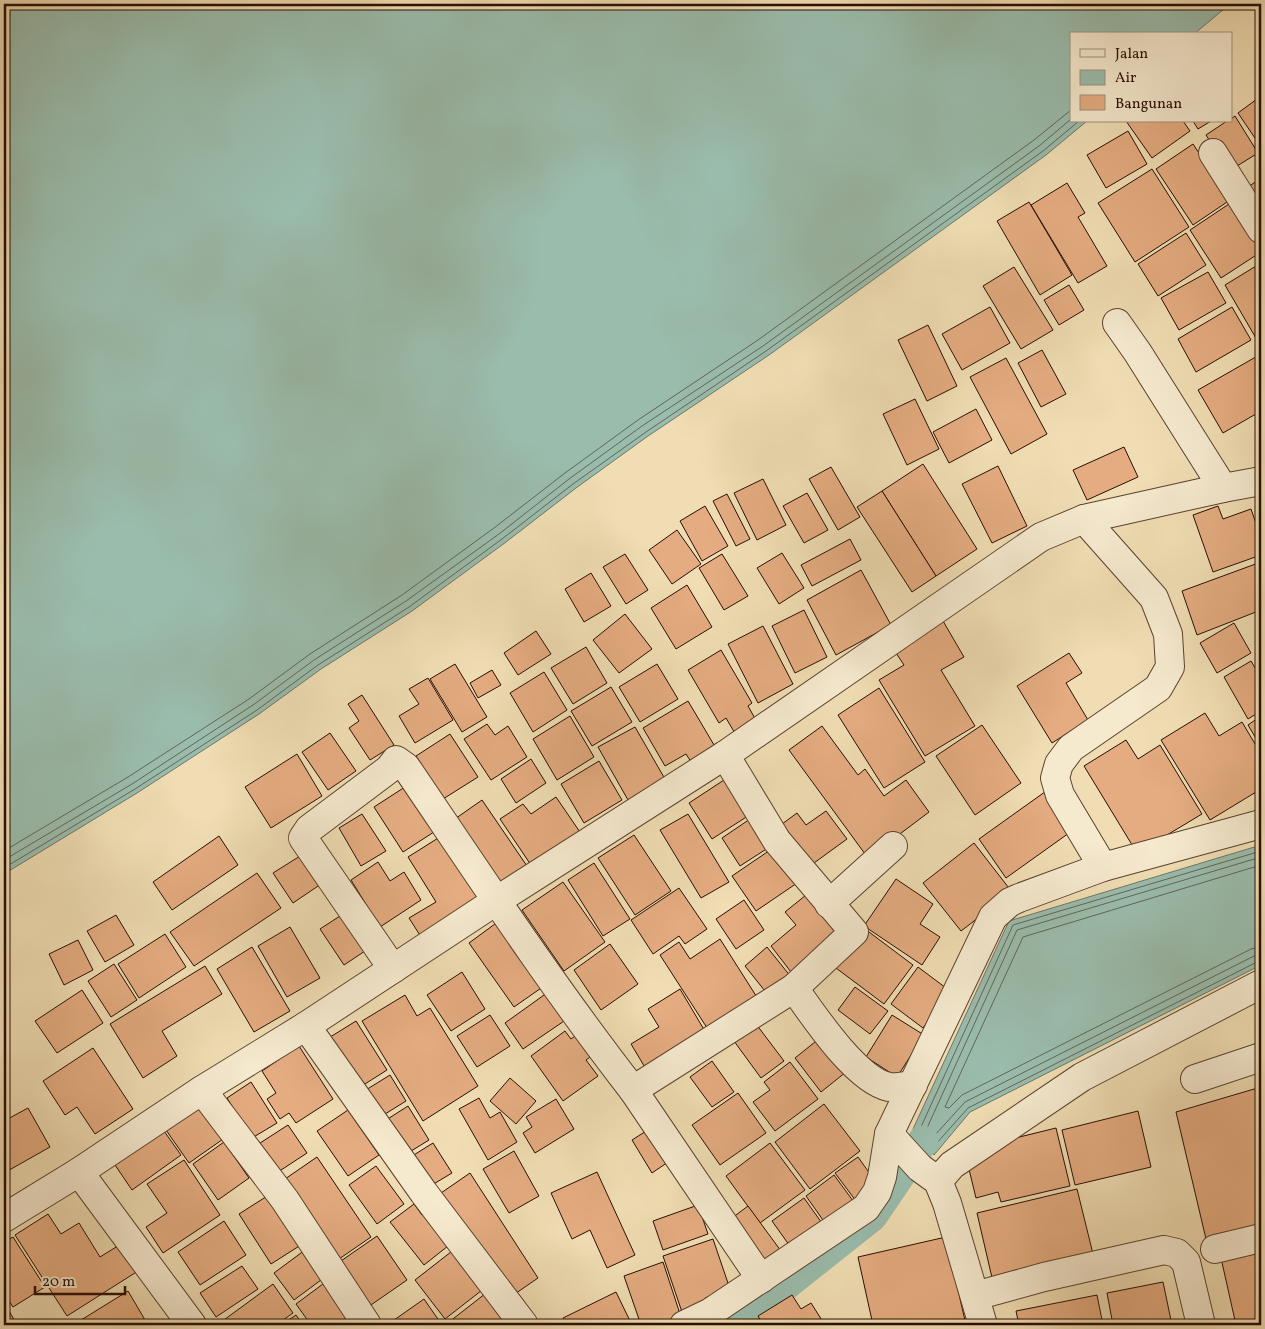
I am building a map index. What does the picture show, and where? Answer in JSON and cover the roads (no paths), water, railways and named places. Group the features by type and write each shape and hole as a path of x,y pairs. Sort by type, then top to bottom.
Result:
{"street":[{"path":"1213,153 1261,229"},
{"path":"1117,323 1223,488"},
{"path":"4,1218 79,1172 202,1090 306,1026 496,901 725,755 1041,537 1084,519 1261,481"},
{"path":"1084,519 1154,598 1168,634 1170,667 1158,688 1071,748 1058,764 1055,778 1060,795 1103,867"},
{"path":"633,1090 794,988 854,932 777,841 725,755"},
{"path":"393,969 303,838 309,830 388,770 396,760 406,766 496,901 568,1004 633,1090 762,1279"},
{"path":"684,1325 710,1312 762,1279 866,1208 877,1192 891,1137 912,1085 993,917 1010,902 1103,867 1261,824"},
{"path":"829,904 893,846"},
{"path":"929,1175 952,1165 1082,1076 1261,984"},
{"path":"794,988 850,1061 867,1075 880,1084 891,1087 912,1085"},
{"path":"306,1026 424,1193 524,1325"},
{"path":"1195,1079 1261,1057"},
{"path":"202,1090 285,1200 368,1325"},
{"path":"891,1137 929,1175 947,1203 983,1325"},
{"path":"79,1172 192,1325"},
{"path":"1215,1249 1261,1238"},
{"path":"975,1296 1164,1250 1177,1253 1186,1262 1201,1325"}],"water":[{"path":"4,4 1230,4 1196,32 1070,32 1070,122 1086,122 1046,155 769,355 648,436 412,611 321,669 259,714 137,793 4,874"},
{"path":"1261,845 1261,965 970,1112 934,1155 913,1129 1009,921"}],"waterway":[{"path":"735,1325 872,1216 923,1141"}]}
